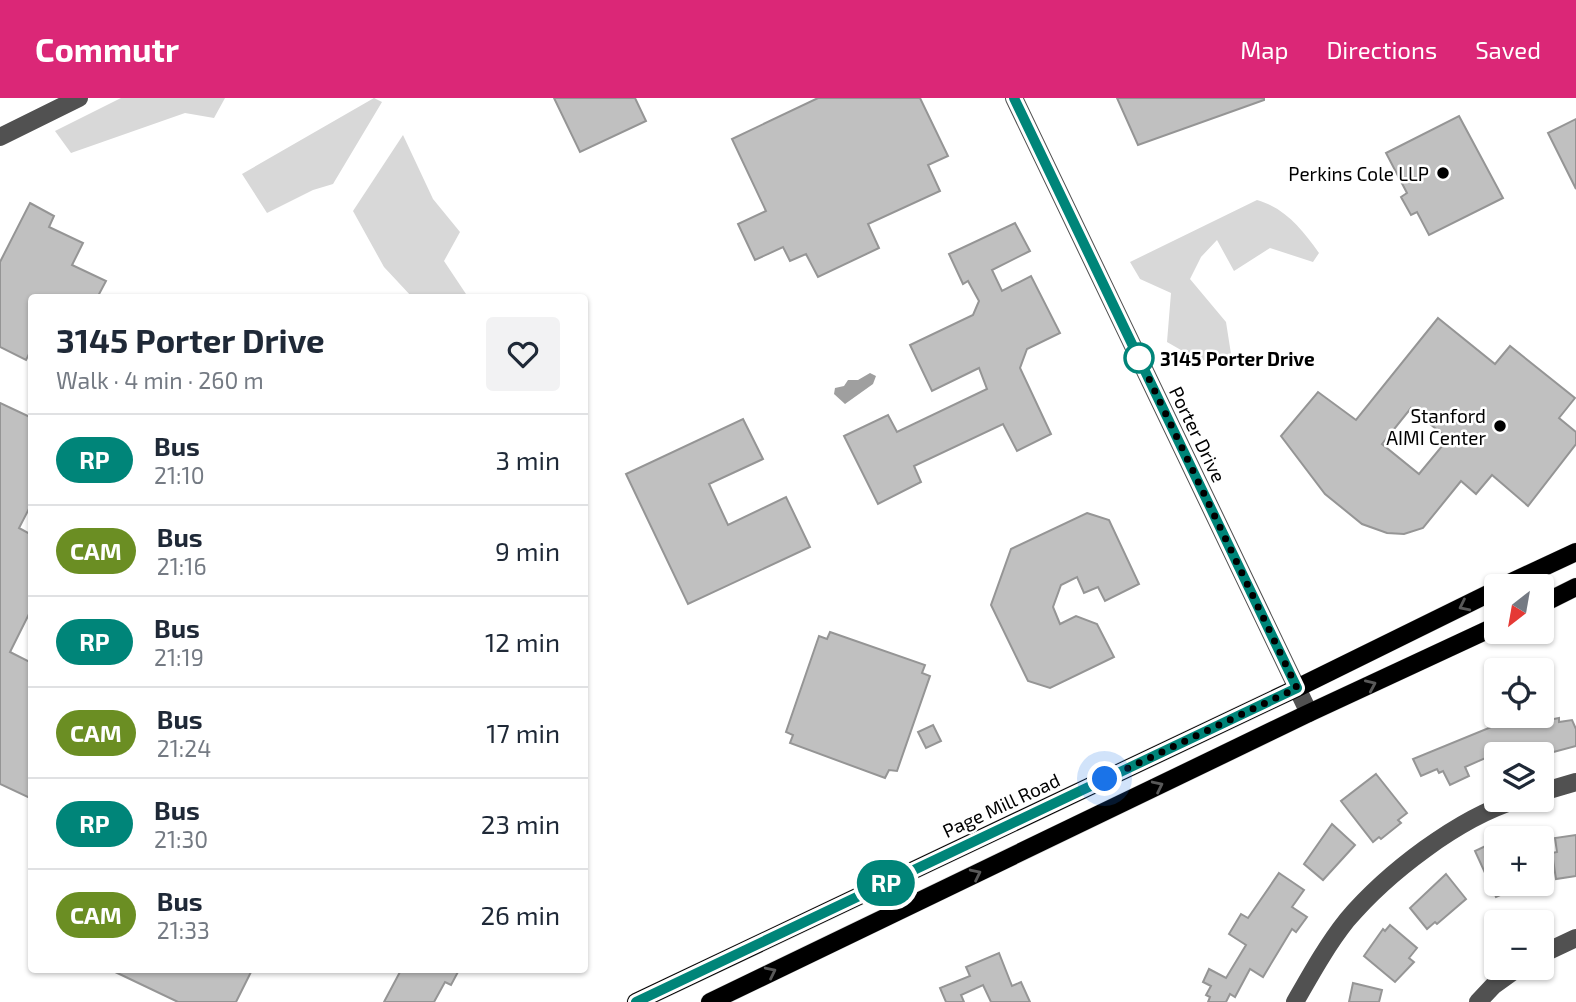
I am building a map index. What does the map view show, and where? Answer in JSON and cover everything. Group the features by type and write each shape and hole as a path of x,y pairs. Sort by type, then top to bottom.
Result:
{"main road":[{"path":"1529,574 1576,552"},
{"path":"1554,598 1576,587"},
{"name":"Page Mill Road","path":"640,1001 1297,688 1484,596"},
{"path":"710,1002 1309,713 1484,632"}],"street":[{"path":"0,137 79,98"},
{"name":"Porter Drive","path":"1014,98 1309,713"},
{"path":"1554,788 1576,782"},
{"path":"1295,1002 1313,970 1347,921 1378,888 1444,835 1489,812"},
{"path":"1554,948 1576,938"},
{"path":"1478,1002 1501,980"}],"shaded area":[{"path":"121,98 225,98 214,118 185,113 71,153 55,131"},
{"path":"374,98 382,102 333,184 313,190 267,213 242,174"},
{"path":"403,135 433,199 460,232 444,261 466,294 409,294 384,267 353,211"},
{"path":"1257,200 1276,208 1292,220 1319,253 1313,262 1270,248 1234,271 1217,240 1201,257 1190,279 1226,322 1231,354 1200,361 1167,342 1171,293 1140,279 1130,262"},
{"path":"870,373 876,376 873,384 845,404 834,394 835,388 844,386 848,380 858,380"}],"building":[{"path":"554,98 635,98 646,121 580,152"},
{"path":"818,98 920,98 948,156 928,165 940,191 868,224 879,248 818,277 806,254 790,261 783,247 755,260 738,224 766,211 732,139"},
{"path":"1117,98 1264,98 1264,100 1138,145"},
{"name":"Perkins Cole LLP","path":"1459,116 1503,198 1429,235 1417,212 1411,215 1401,197 1407,193 1386,153"},
{"path":"1576,119 1576,189 1548,133"},
{"path":"30,203 54,216 49,227 83,243 72,265 106,281 99,294 28,294 26,360 0,347 0,262"},
{"path":"1015,223 1030,251 992,270 1002,291 1031,276 1060,333 1027,349 1020,368 1051,434 1017,451 1003,424 914,466 921,482 878,504 844,436 888,415 897,432 987,389 979,368 932,391 910,345 973,315 979,301 968,281 963,284 949,254"},
{"name":"Stanford AIMI Center","path":"1438,318 1495,364 1510,346 1575,398 1559,418 1576,432 1576,444 1528,506 1492,475 1476,494 1461,481 1423,528 1404,534 1387,533 1362,524 1325,494 1281,436 1318,392 1356,420","holes":["1411,408 1448,439 1419,474 1382,444"]},
{"path":"0,403 28,416 28,511 19,528 28,533 28,616 10,652 28,661 28,797 0,784"},
{"path":"743,419 763,459 709,484 728,525 786,497 810,547 688,604 626,474"},
{"path":"1087,513 1109,520 1139,584 1105,601 1098,587 1084,593 1077,577 1061,585 1053,607 1060,624 1076,616 1097,624 1114,657 1050,688 1028,681 991,605 1011,549"},
{"path":"830,632 925,665 922,673 930,676 897,771 889,770 885,778 790,743 793,735 786,732 819,636 827,639"},
{"path":"1559,718 1559,722 1572,720 1576,729 1576,746 1554,752 1554,742 1484,742 1484,759 1465,767 1469,776 1450,785 1443,771 1439,773 1437,769 1421,776 1413,759 1489,728 1554,728 1554,719"},
{"path":"933,725 941,741 926,748 918,732"},
{"path":"1376,774 1407,813 1398,820 1401,823 1373,842 1341,801"},
{"path":"1332,824 1355,845 1323,880 1304,864"},
{"path":"1576,835 1576,876 1556,879 1555,838"},
{"path":"1484,847 1484,871 1475,851"},
{"path":"1279,873 1304,890 1292,907 1307,917 1296,932 1292,929 1263,977 1250,969 1235,997 1230,994 1226,1002 1208,1002 1210,997 1206,995 1211,986 1203,982 1209,969 1226,978 1246,945 1229,934 1241,914 1248,918"},
{"path":"1446,874 1466,899 1437,924 1435,922 1427,929 1410,908"},
{"path":"1390,925 1417,948 1409,958 1414,962 1395,982 1364,956 1383,929 1385,931"},
{"path":"999,953 1012,986 1021,982 1030,1002 991,1002 983,985 961,995 964,1002 946,1002 940,988 970,976 966,967"},
{"path":"117,973 250,973 236,1002 178,1002"},
{"path":"399,973 457,973 451,985 445,982 434,1002 384,1002"},
{"path":"1353,983 1382,990 1379,1002 1349,1002"}],"bus line":[{"name":"RP","path":"636,1002 1297,688 1014,98"}],"place":[{"name":"Perkins Cole LLP","path":"1443,173"},
{"name":"3145 Porter Drive","path":"1139,358"},
{"name":"Stanford AIMI Center","path":"1500,426"}],"route":[{"path":"1105,779 1297,688 1139,358"}]}
